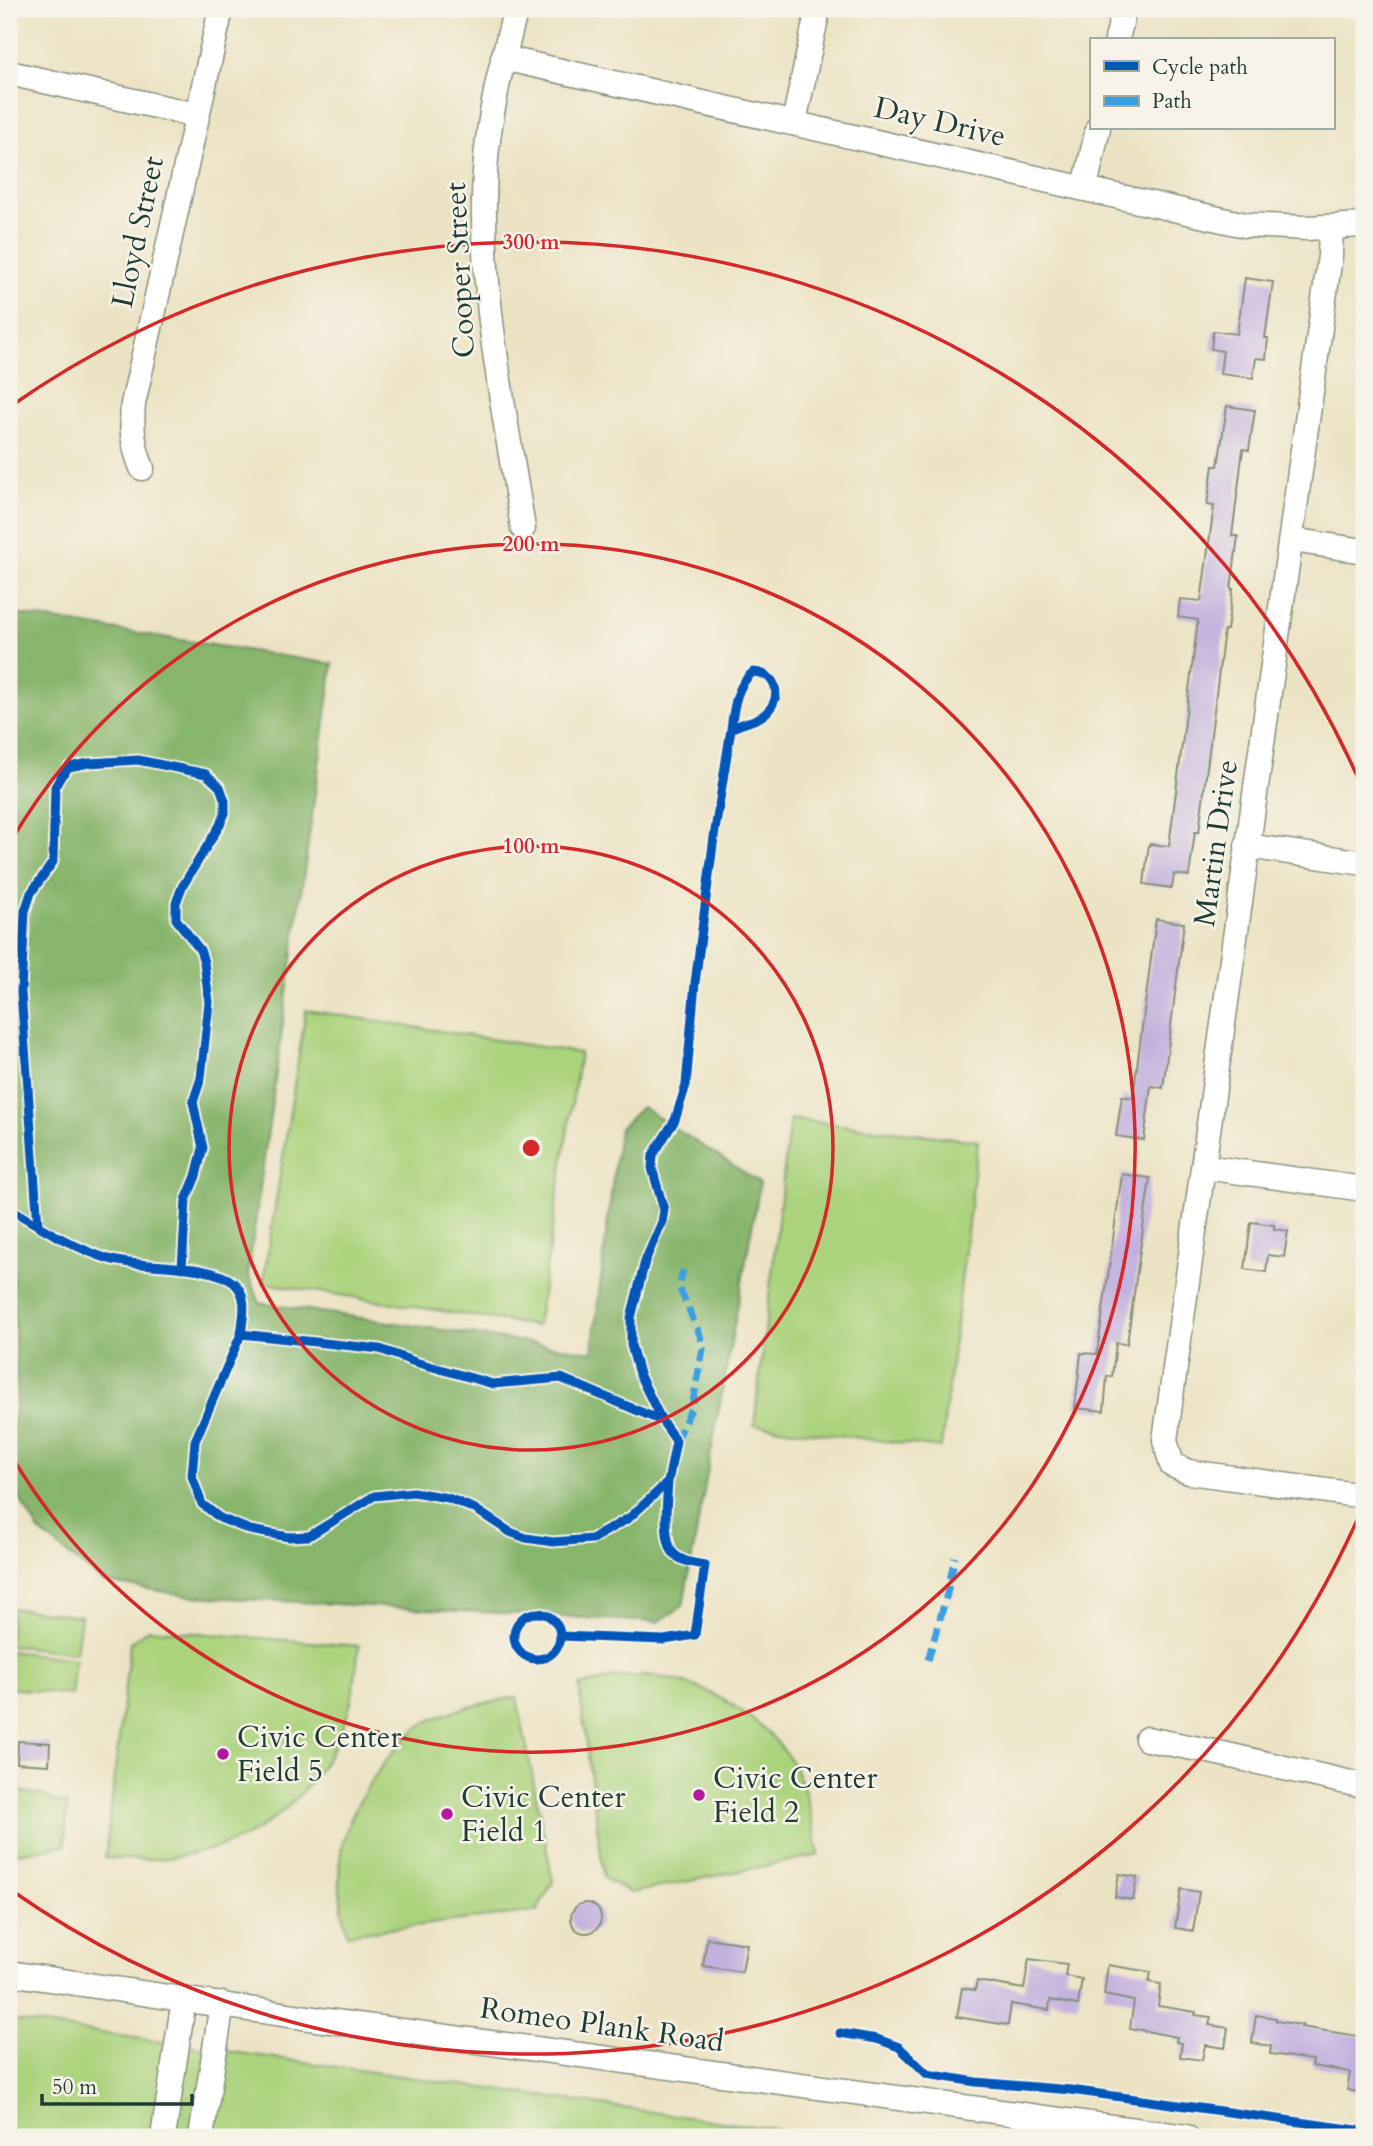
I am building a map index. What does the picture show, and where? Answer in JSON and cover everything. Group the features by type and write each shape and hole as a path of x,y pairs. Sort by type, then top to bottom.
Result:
{"street":[{"name":"Lloyd Street","path":"142,468 131,430 133,404 220,9"},
{"name":"Cooper Street","path":"516,9 494,105 485,171 485,227 495,353 523,528"},
{"path":"794,121 818,9"},
{"path":"1117,38 1124,9"},
{"name":"Day Drive","path":"503,58 794,121 1245,225 1274,228 1364,225"},
{"path":"9,73 196,115"},
{"path":"1084,187 1098,130"},
{"name":"Martin Drive","path":"1331,227 1330,256 1292,540 1165,1440 1172,1465 1189,1472 1364,1496"},
{"path":"1292,540 1364,551"},
{"path":"1247,846 1364,863"},
{"path":"1205,1167 1364,1189"},
{"path":"1147,1739 1364,1786"},
{"name":"Romeo Plank Road","path":"9,1973 1186,2137"},
{"path":"163,2137 184,1999"},
{"path":"201,2137 222,2004"}],"green space":[{"path":"9,613 333,664 248,1274 260,1303 592,1352 619,1129 642,1107 760,1183 683,1606 658,1622 191,1596 103,1582 38,1530 9,1480 9,1452 17,1393 9,1183 9,824 15,810 9,790"},
{"path":"306,1010 580,1053 537,1326 263,1283"},
{"path":"790,1119 978,1141 941,1448 754,1425"},
{"path":"12,1608 81,1616 76,1653 9,1645"},
{"name":"Civic Center Field 5","path":"148,1629 359,1646 353,1694 342,1728 324,1764 299,1796 252,1833 234,1842 175,1857 105,1858 130,1643"},
{"path":"9,1651 75,1659 71,1695 9,1688"},
{"name":"Civic Center Field 2","path":"653,1676 701,1689 722,1699 761,1726 778,1743 801,1781 819,1855 631,1893 604,1878 579,1686 615,1677"},
{"name":"Civic Center Field 1","path":"517,1697 553,1882 537,1911 347,1934 340,1888 341,1849 353,1813 377,1773 405,1739 425,1723 459,1710"},
{"path":"9,1789 46,1796 53,1801 67,1804 65,1846 9,1854"},
{"path":"9,2020 826,2137 9,2137"}],"building":[{"path":"1245,278 1273,282 1265,338 1268,338 1266,359 1256,358 1253,378 1220,374 1223,351 1211,349 1213,331 1237,334"},
{"path":"1227,406 1255,410 1249,450 1243,449 1232,536 1238,536 1233,589 1227,630 1224,630 1199,832 1195,832 1189,876 1174,874 1172,888 1144,884 1149,844 1169,846 1198,620 1178,617 1180,599 1201,601 1214,506 1207,505 1213,466 1218,466"},
{"path":"1156,919 1184,923 1163,1088 1151,1086 1144,1140 1116,1136 1122,1096 1133,1098"},
{"path":"1122,1174 1150,1178 1127,1344 1116,1343 1112,1377 1107,1376 1104,1411 1075,1408 1081,1353 1097,1354"},
{"path":"1251,1222 1274,1225 1274,1229 1288,1231 1284,1257 1268,1255 1266,1272 1245,1269"},
{"path":"18,1741 50,1743 49,1765 17,1763"},
{"path":"1119,1874 1137,1877 1133,1900 1115,1897"},
{"path":"1181,1889 1199,1892 1193,1931 1175,1928"},
{"path":"586,1903 597,1907 601,1918 597,1929 586,1933 575,1929 571,1918 575,1907"},
{"path":"707,1938 747,1944 742,1972 703,1966"},
{"path":"1029,1959 1067,1964 1065,1976 1082,1979 1078,2005 1050,2000 1049,2010 1011,2004 1008,2025 957,2017 962,1988 975,1990 977,1981 1024,1989"},
{"path":"1108,1965 1151,1972 1149,1982 1161,1984 1158,2006 1211,2017 1209,2025 1228,2028 1225,2048 1205,2045 1202,2060 1180,2057 1182,2043 1176,2042 1177,2037 1130,2028 1134,2001 1104,1995"},
{"path":"1256,2015 1276,2018 1276,2021 1302,2025 1301,2027 1364,2037 1364,2093 1347,2090 1350,2072 1312,2066 1313,2060 1270,2054 1271,2046 1252,2043"}],"marked path":[{"path":"676,1441 692,1407 703,1349 700,1335 679,1287 683,1270"},
{"path":"928,1660 955,1557"}],"cycle path":[{"path":"662,1421 639,1374 631,1345 631,1318 645,1261 662,1222 664,1210 652,1168 653,1155 675,1120 686,1085 695,983 731,729 758,718 769,710 776,696 776,689 769,677 753,672 747,678 737,698 731,729"},
{"path":"38,1226 21,992 25,911 31,893 53,862 55,787 69,767 89,763 138,760 206,774 220,787 225,801 225,813 182,887 176,903 176,919 200,950 209,1002 201,1078 193,1102 203,1148 186,1200 182,1268"},
{"path":"9,1208 71,1243 109,1259 192,1269 223,1276 234,1283 242,1294 244,1307 241,1334"},
{"path":"241,1334 380,1349 493,1384 561,1378 662,1421 676,1441 668,1482 629,1518 592,1539 553,1542 526,1538 510,1532 475,1509 448,1498 413,1492 374,1496 309,1536 289,1537 250,1530 220,1518 202,1504 192,1476 195,1441 241,1334"},
{"path":"560,1636 664,1640 695,1635 705,1565 681,1559 670,1548 666,1519 668,1482"},
{"path":"537,1613 553,1620 560,1636 553,1652 537,1659 521,1652 514,1636 521,1620 537,1613"},
{"path":"840,2033 877,2039 899,2047 927,2074 976,2082 1071,2090 1364,2131"}],"place":[{"name":"Civic Center Field 5","path":"223,1754"},
{"name":"Civic Center Field 2","path":"699,1795"},
{"name":"Civic Center Field 1","path":"447,1814"}]}
